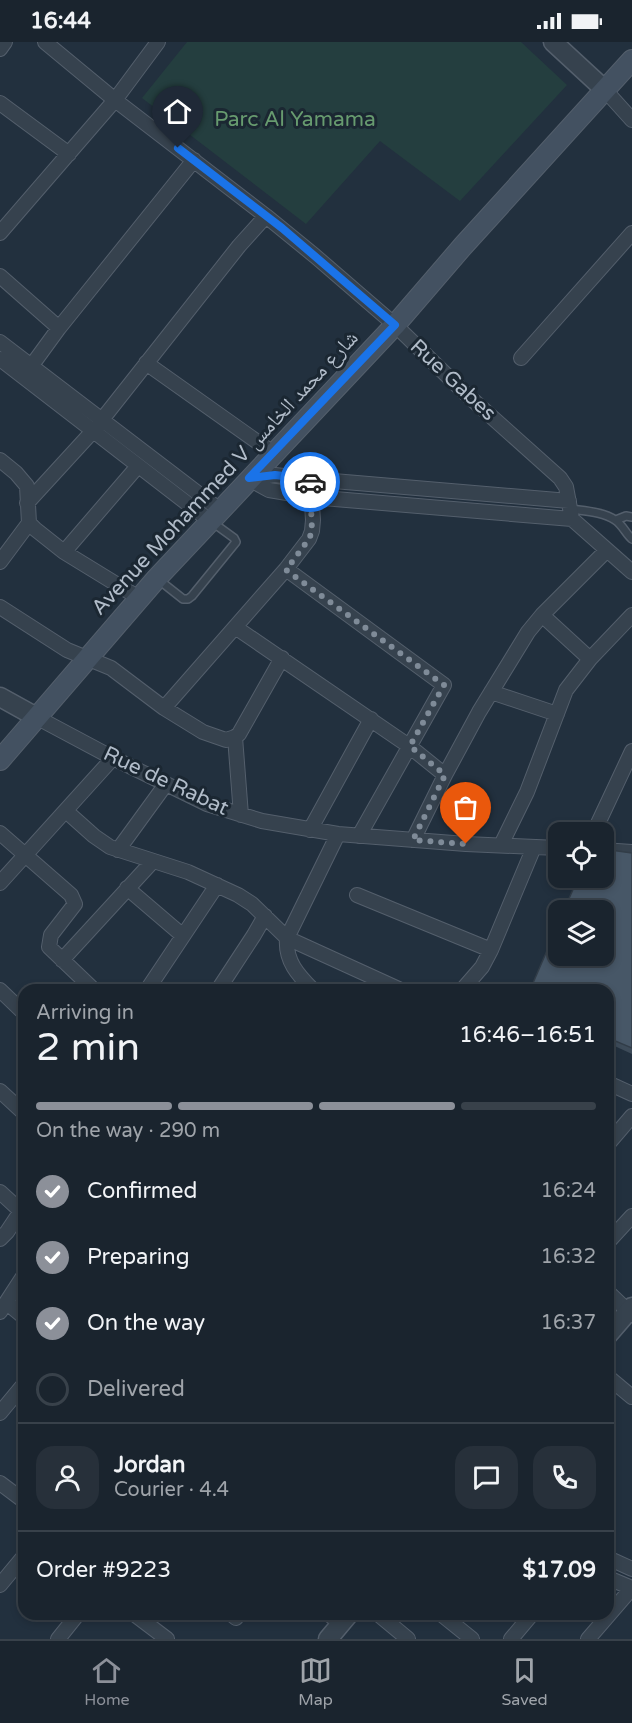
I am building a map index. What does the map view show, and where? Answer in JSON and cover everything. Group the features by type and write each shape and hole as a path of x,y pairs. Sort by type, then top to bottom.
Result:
{"main road":[{"name":"Avenue Mohammed V شارع محمد الخامس","path":"0,760 157,578 395,325 463,246 632,60"}],"street":[{"path":"0,49 5,42"},
{"name":"Rue Gabes","path":"45,42 115,100 266,216 395,325 465,393 564,482 571,510"},
{"path":"0,233 115,100 158,42"},
{"path":"553,42 605,90 632,120"},
{"path":"0,103 69,154"},
{"path":"28,370 194,160"},
{"path":"27,503 103,419 239,246 266,216"},
{"path":"521,358 632,233"},
{"path":"0,276 59,328"},
{"path":"0,342 93,431 138,466 215,515"},
{"path":"0,359 28,370 103,419 215,515"},
{"path":"146,363 273,453"},
{"path":"0,460 27,486 29,523 40,534 64,552 139,598"},
{"path":"64,552 138,466"},
{"path":"249,478 275,475 571,510 607,550 632,572"},
{"path":"249,478 268,490 311,497 571,510"},
{"path":"164,708 286,570 309,539 313,520 310,479"},
{"path":"0,562 29,523"},
{"path":"413,840 445,775 491,692 528,632 607,550"},
{"path":"286,570 444,685 359,836"},
{"path":"0,607 67,650 111,668 183,721 226,740 239,734 282,658"},
{"path":"542,615 590,659"},
{"path":"501,845 527,792 567,690 590,659 632,615"},
{"path":"235,627 410,746 445,775"},
{"path":"491,692 557,714"},
{"name":"Rue de Rabat","path":"0,696 113,758 207,804 241,815 338,834 548,848"},
{"path":"310,830 371,719"},
{"path":"235,737 241,815"},
{"path":"599,822 632,751"},
{"path":"0,883 113,758"},
{"path":"118,850 166,784"},
{"path":"66,811 110,847 188,872 217,885 245,900 265,916 287,939 388,984"},
{"path":"0,833 74,899 73,908 51,935 49,947 88,984"},
{"path":"307,984 297,973 288,957 287,939 338,834"},
{"path":"467,984 482,967 491,951 534,847"},
{"path":"614,851 632,852"},
{"path":"63,960 153,861"},
{"path":"151,984 217,885"},
{"path":"127,888 182,935"},
{"path":"357,895 491,951"},
{"path":"226,984 265,916"},
{"path":"0,990 18,1007"},
{"path":"614,1086 632,1094"},
{"path":"0,1091 18,1108"},
{"path":"614,1137 632,1116"},
{"path":"0,1192 18,1209"},
{"path":"614,1236 632,1216"},
{"path":"0,1239 18,1218"},
{"path":"18,1284 3,1308 18,1314"},
{"path":"614,1297 631,1311 614,1329"},
{"path":"614,1382 632,1397"},
{"path":"0,1413 18,1391"},
{"path":"0,1483 18,1496"},
{"path":"614,1561 632,1569"},
{"path":"1,1581 18,1563"},
{"path":"614,1580 632,1588 614,1609"},
{"path":"58,1639 73,1620"},
{"path":"142,1620 167,1639"},
{"path":"328,1639 338,1620"},
{"path":"385,1620 408,1639"},
{"path":"448,1620 472,1639"},
{"path":"511,1639 527,1620"},
{"path":"588,1639 604,1620"}],"lane":[{"path":"571,510 599,514 616,520 632,539"},
{"path":"157,578 183,599 192,596 236,542 215,515"},
{"path":"616,520 626,516 632,517"}],"green space":[{"name":"Parc Al Yamama","path":"187,42 521,42 567,85 460,201 380,141 306,224 142,98"}],"building":[{"path":"614,851 632,853 632,1048 614,1040 614,984 533,984 548,948 548,966 614,966 614,900 568,900 574,888 614,888"}],"way so far":[{"path":"310,482 312,531 309,539 286,570 444,685 410,746 445,775 413,840 466,844"}],"route":[{"path":"178,148 282,228 395,325 249,478 275,475 310,479 310,482"}]}
